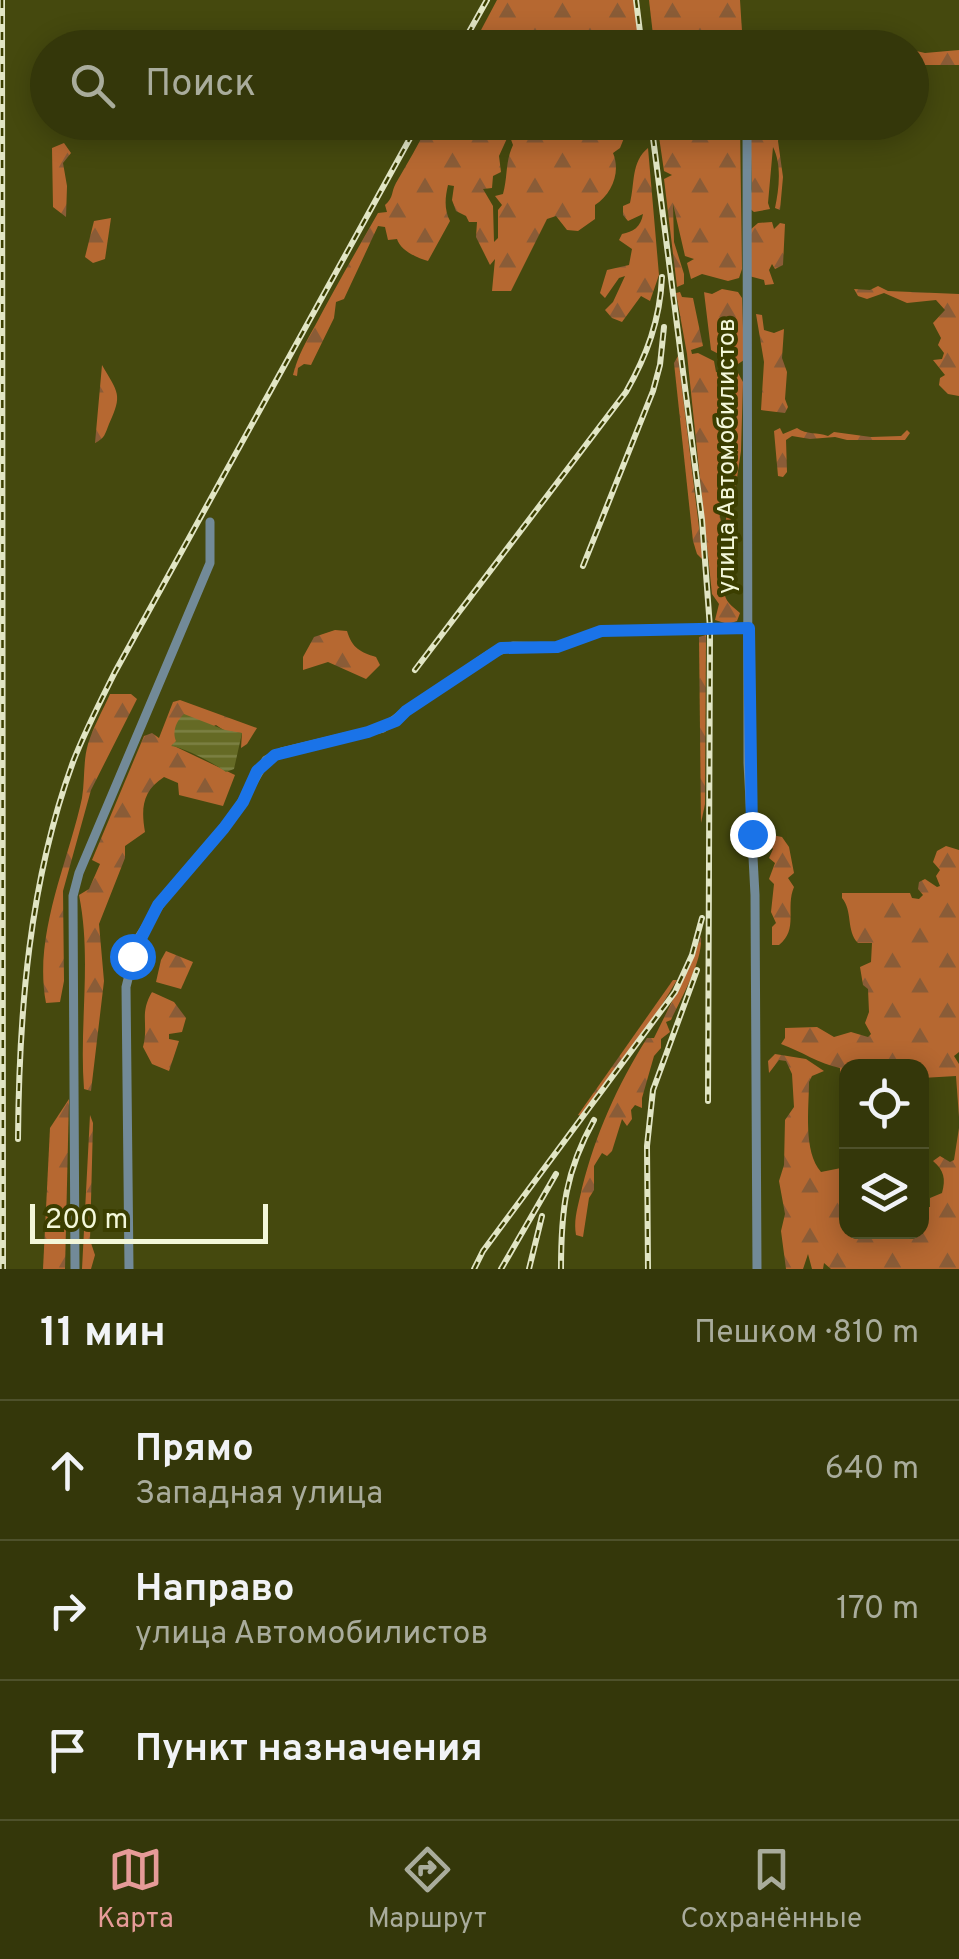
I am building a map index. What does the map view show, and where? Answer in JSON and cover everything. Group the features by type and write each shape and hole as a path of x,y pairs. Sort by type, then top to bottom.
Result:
{"street":[{"name":"улица Автомобилистов","path":"747,140 758,1269"},
{"path":"76,1269 74,896 79,873 210,563 210,522"},
{"path":"129,1269 125,1055 126,987 132,956 158,905 232,819 266,760 282,752 339,740 396,721 501,648 557,647 601,631 749,628"}],"green space":[{"path":"497,0 634,0 638,30 481,30"},
{"path":"649,0 740,0 742,30 652,30"},
{"path":"959,50 959,65 929,65 929,53"},
{"path":"420,140 506,140 499,156 501,172 493,176 492,188 483,189 493,206 494,242 498,238 498,210 502,205 495,196 503,194 511,140 623,140 613,153 613,182 595,205 595,219 578,231 567,230 556,216 547,219 511,291 492,291 495,259 490,265 476,237 477,222 469,222 456,211 452,200 454,186 448,185 446,194 450,221 428,261 405,250 397,239 388,240 385,227 378,226 344,299 336,302 334,318 311,365 304,364 298,368 297,376 293,375 306,343 378,213 387,212 385,205"},
{"path":"659,140 740,140 739,278 728,281 702,274 691,279 687,263 694,259 685,256 673,204 674,242 684,274 684,284 677,287 664,179 672,175 664,171"},
{"path":"751,140 778,140 783,177 780,210 775,208 779,169 773,147 770,209 754,212 748,207 752,189"},
{"path":"64,143 71,153 63,163 66,217 53,207 52,148"},
{"path":"648,148 659,275 650,301 641,296 622,322 605,310 625,276 619,278 605,298 600,293 607,270 629,265 632,249 619,240 622,234 638,226 643,214 628,221 623,206 630,203 636,166"},
{"path":"111,218 105,259 93,263 85,257 94,221"},
{"path":"772,222 774,229 785,224 783,265 775,269 772,264 769,270 774,284 765,285 764,280 749,276 750,230 758,223"},
{"path":"878,286 888,291 959,294 959,396 948,394 939,385 945,375 933,360 942,359 944,353 933,323 945,310 936,300 907,303 884,293 867,299 858,296 854,289"},
{"path":"722,289 738,292 742,298 744,360 738,364 711,350 704,292 712,294"},
{"path":"680,292 682,297 693,298 703,346 691,350 692,354 714,361 716,372 738,373 743,382 741,451 729,531 725,526 725,495 717,506 725,597 740,613 737,621 728,624 715,620 719,604 712,594 687,354 676,293"},
{"path":"756,314 762,315 764,330 774,333 784,329 782,358 787,372 788,407 785,413 761,410 764,362"},
{"path":"678,356 703,560 693,541 674,363"},
{"path":"102,365 117,400 105,433 95,443"},
{"path":"780,428 783,434 797,428 828,436 834,432 871,437 901,436 907,430 910,433 905,440 792,436 786,440 787,472 783,477 778,476 774,431"},
{"path":"335,630 347,631 357,649 376,657 380,665 366,679 328,662 303,670 303,657 314,637"},
{"path":"706,635 705,804 701,823 699,637"},
{"path":"110,694 131,694 137,699 91,790 63,891 64,981 60,1002 46,1003 43,977 48,925 82,798 88,744"},
{"path":"180,700 257,728 241,748 242,733 225,731 216,725 172,745 235,775 223,806 179,795 178,783 164,777 147,794 143,808 145,832 125,846 125,858 99,924 104,981 91,1091 84,1089 85,943 79,895 89,889 100,864 92,860 144,736 152,733 159,738 173,702"},
{"path":"772,835 782,837 789,847 794,873 788,878 794,887 789,932 779,945 772,945 772,927 776,923 771,912 774,884 769,879 775,863 769,858"},
{"path":"946,846 959,850 959,1052 954,1056 959,1064 959,1117 956,1076 929,1078 929,1059 839,1059 839,1068 781,1044 785,1028 817,1027 834,1037 851,1032 868,1037 871,1034 865,1023 869,1012 868,989 863,985 860,967 871,962 872,943 858,943 854,938 842,893 910,893 912,898 919,899 923,895 918,889 919,882 925,879 940,886 936,876 940,870 933,862 937,851"},
{"path":"701,936 691,978 671,1020 666,1022 670,1032 661,1039 661,1048 654,1056 642,1108 635,1105 627,1126 622,1119 612,1151 607,1156 602,1153 594,1166 594,1190 589,1198 583,1237 576,1235 582,1188 608,1110 647,1038 654,1038"},
{"path":"166,951 193,962 181,989 156,982"},
{"path":"673,980 677,980 651,1023 582,1116 578,1115"},
{"path":"152,992 174,1002 186,1018 182,1032 169,1034 169,1039 179,1041 169,1071 152,1064 143,1047 146,1007"},
{"path":"775,1054 806,1059 824,1071 812,1076 809,1082 809,1141 821,1172 839,1168 839,1239 929,1239 930,1198 942,1193 944,1179 933,1161 940,1156 950,1162 954,1160 959,1128 959,1269 831,1269 824,1263 823,1269 812,1269 808,1254 803,1269 786,1269 781,1231 785,1214 779,1181 784,1165 785,1120 794,1107 792,1074 786,1061 779,1060 769,1073 768,1061"},
{"path":"69,1099 65,1269 43,1269 50,1128"},
{"path":"90,1115 90,1240 95,1255 91,1269 82,1269"}],"shaded area":[{"path":"184,714 242,733 234,769 226,772 171,746 176,741 177,723"}],"railway":[{"path":"2,0 3,1269"},
{"path":"470,30 487,0"},
{"path":"636,0 640,30"},
{"path":"18,1139 29,948 46,854 73,762 115,672 409,140"},
{"path":"653,140 702,520 710,628 708,1101"},
{"path":"415,670 626,392 651,337 662,277"},
{"path":"583,566 653,391 664,327"},
{"path":"474,1269 483,1251 675,992 692,955 702,918"},
{"path":"648,1269 647,1146 653,1090 697,970"},
{"path":"561,1269 567,1192 594,1120"},
{"path":"501,1269 556,1174"},
{"path":"529,1269 542,1216"}],"route":[{"path":"132,956 158,905 232,819 266,760 282,752 382,728 501,648 557,647 601,631 749,628 752,834"}]}
